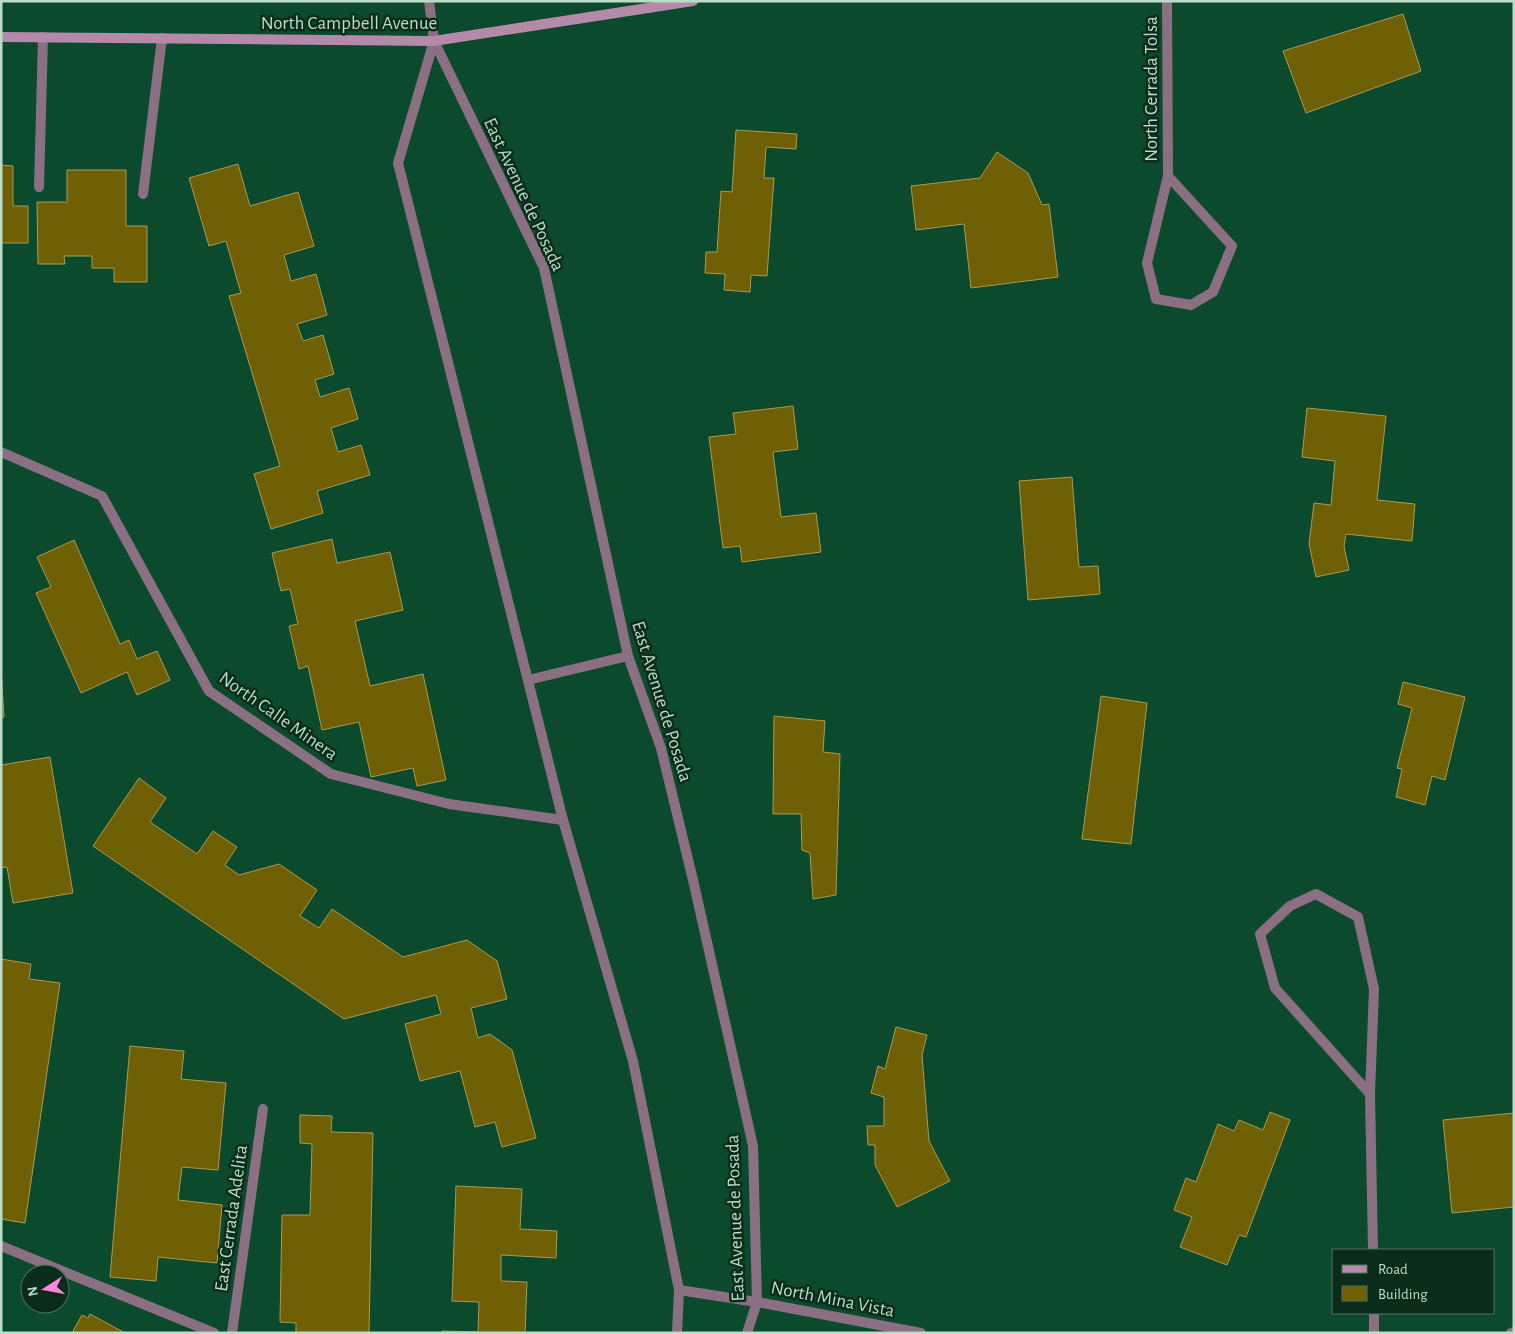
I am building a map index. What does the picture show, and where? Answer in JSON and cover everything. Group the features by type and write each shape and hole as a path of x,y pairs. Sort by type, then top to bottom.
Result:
{"main road":[{"name":"North Campbell Avenue","path":"1,37 434,41 693,1"}],"street":[{"name":"East Avenue de Posada","path":"429,1 434,41 544,268 628,656 661,748 753,1146 757,1302 747,1333"},
{"name":"North Cerrada Tolsa","path":"1167,1 1168,176 1147,263 1156,299 1191,305 1213,292 1232,246 1168,176"},
{"path":"39,187 43,37"},
{"path":"143,194 162,38"},
{"name":"East Avenue de Posada","path":"434,41 398,163 563,820 633,1061 679,1290 677,1333"},
{"name":"North Calle Minera","path":"1,452 102,496 209,691 331,774 449,804 563,820"},
{"path":"528,680 628,656"},
{"path":"1370,1094 1275,988 1260,934 1290,906 1316,894 1358,917 1374,989 1370,1094 1373,1249"},
{"name":"East Cerrada Adelita","path":"232,1333 263,1109"},
{"path":"1,1246 214,1333"},
{"name":"North Mina Vista","path":"679,1290 757,1302 921,1333"},
{"path":"1374,1314 1374,1333"}],"building":[{"path":"1403,14 1421,71 1306,113 1283,51"},
{"path":"736,130 797,134 796,149 766,147 764,178 774,178 767,276 751,275 750,292 724,290 725,274 705,273 706,252 717,252 721,191 732,192"},
{"path":"997,152 1028,173 1042,205 1049,204 1058,277 971,288 964,224 916,230 911,186 980,178"},
{"path":"238,164 250,206 298,192 314,246 284,255 291,281 316,274 327,315 297,324 303,341 323,335 334,374 315,380 320,397 349,388 358,419 331,428 338,452 361,445 370,475 317,491 323,513 271,529 254,474 280,466 229,296 241,293 226,241 209,246 189,178"},
{"path":"1,165 13,166 13,206 28,206 28,243 1,243"},
{"path":"67,170 126,170 126,226 147,226 147,282 114,282 114,268 92,268 92,256 64,256 65,264 38,264 37,202 67,202"},
{"path":"793,406 798,449 773,452 781,517 816,513 821,552 742,562 740,546 723,548 709,437 736,434 733,413"},
{"path":"1307,408 1386,416 1377,500 1415,504 1412,541 1346,534 1344,546 1349,570 1316,577 1309,544 1314,503 1331,505 1335,461 1302,457"},
{"path":"1072,477 1079,567 1098,566 1100,594 1028,600 1019,481"},
{"path":"332,539 337,563 390,552 403,610 355,621 370,686 423,674 446,780 417,786 413,768 371,777 359,722 322,730 308,666 299,669 289,626 298,624 290,589 281,591 272,553"},
{"path":"74,540 120,644 129,640 137,659 157,651 170,680 137,695 127,672 81,693 36,593 51,587 37,557"},
{"path":"1,670 4,717 1,718"},
{"path":"1403,682 1465,697 1445,780 1432,776 1425,805 1396,797 1402,769 1397,768 1412,708 1398,704"},
{"path":"1101,696 1147,703 1131,844 1082,839"},
{"path":"774,716 825,721 823,752 840,754 836,895 813,899 810,853 802,850 801,814 773,814"},
{"path":"50,757 73,893 13,903 7,867 1,868 1,765"},
{"path":"139,778 166,798 150,822 197,854 213,831 237,847 225,865 239,875 279,864 317,890 300,916 319,928 332,909 403,957 467,940 497,961 507,999 471,1008 478,1038 490,1034 512,1050 536,1138 502,1147 495,1122 475,1127 460,1071 420,1081 405,1024 441,1014 436,995 344,1019 93,846"},
{"path":"1,959 31,964 29,979 60,983 25,1223 1,1219"},
{"path":"896,1027 927,1035 922,1055 929,1141 950,1181 897,1207 875,1165 875,1145 868,1145 867,1126 884,1126 884,1097 871,1093 878,1066 885,1069"},
{"path":"130,1046 184,1051 181,1079 226,1083 218,1170 182,1167 178,1200 222,1205 217,1263 158,1257 156,1281 110,1277"},
{"path":"1270,1112 1290,1120 1246,1237 1239,1235 1227,1265 1180,1247 1192,1217 1174,1210 1186,1178 1196,1182 1218,1124 1234,1131 1239,1120 1263,1130"},
{"path":"1514,1113 1514,1207 1452,1213 1443,1120"},
{"path":"300,1115 332,1116 331,1132 373,1133 369,1333 296,1333 296,1323 280,1322 282,1215 310,1215 312,1144 300,1143"},
{"path":"456,1186 522,1189 520,1229 557,1231 556,1258 501,1255 501,1281 527,1282 525,1333 442,1333 442,1331 478,1332 479,1302 452,1301"},
{"path":"90,1314 125,1333 72,1333 82,1315 88,1318"}]}
